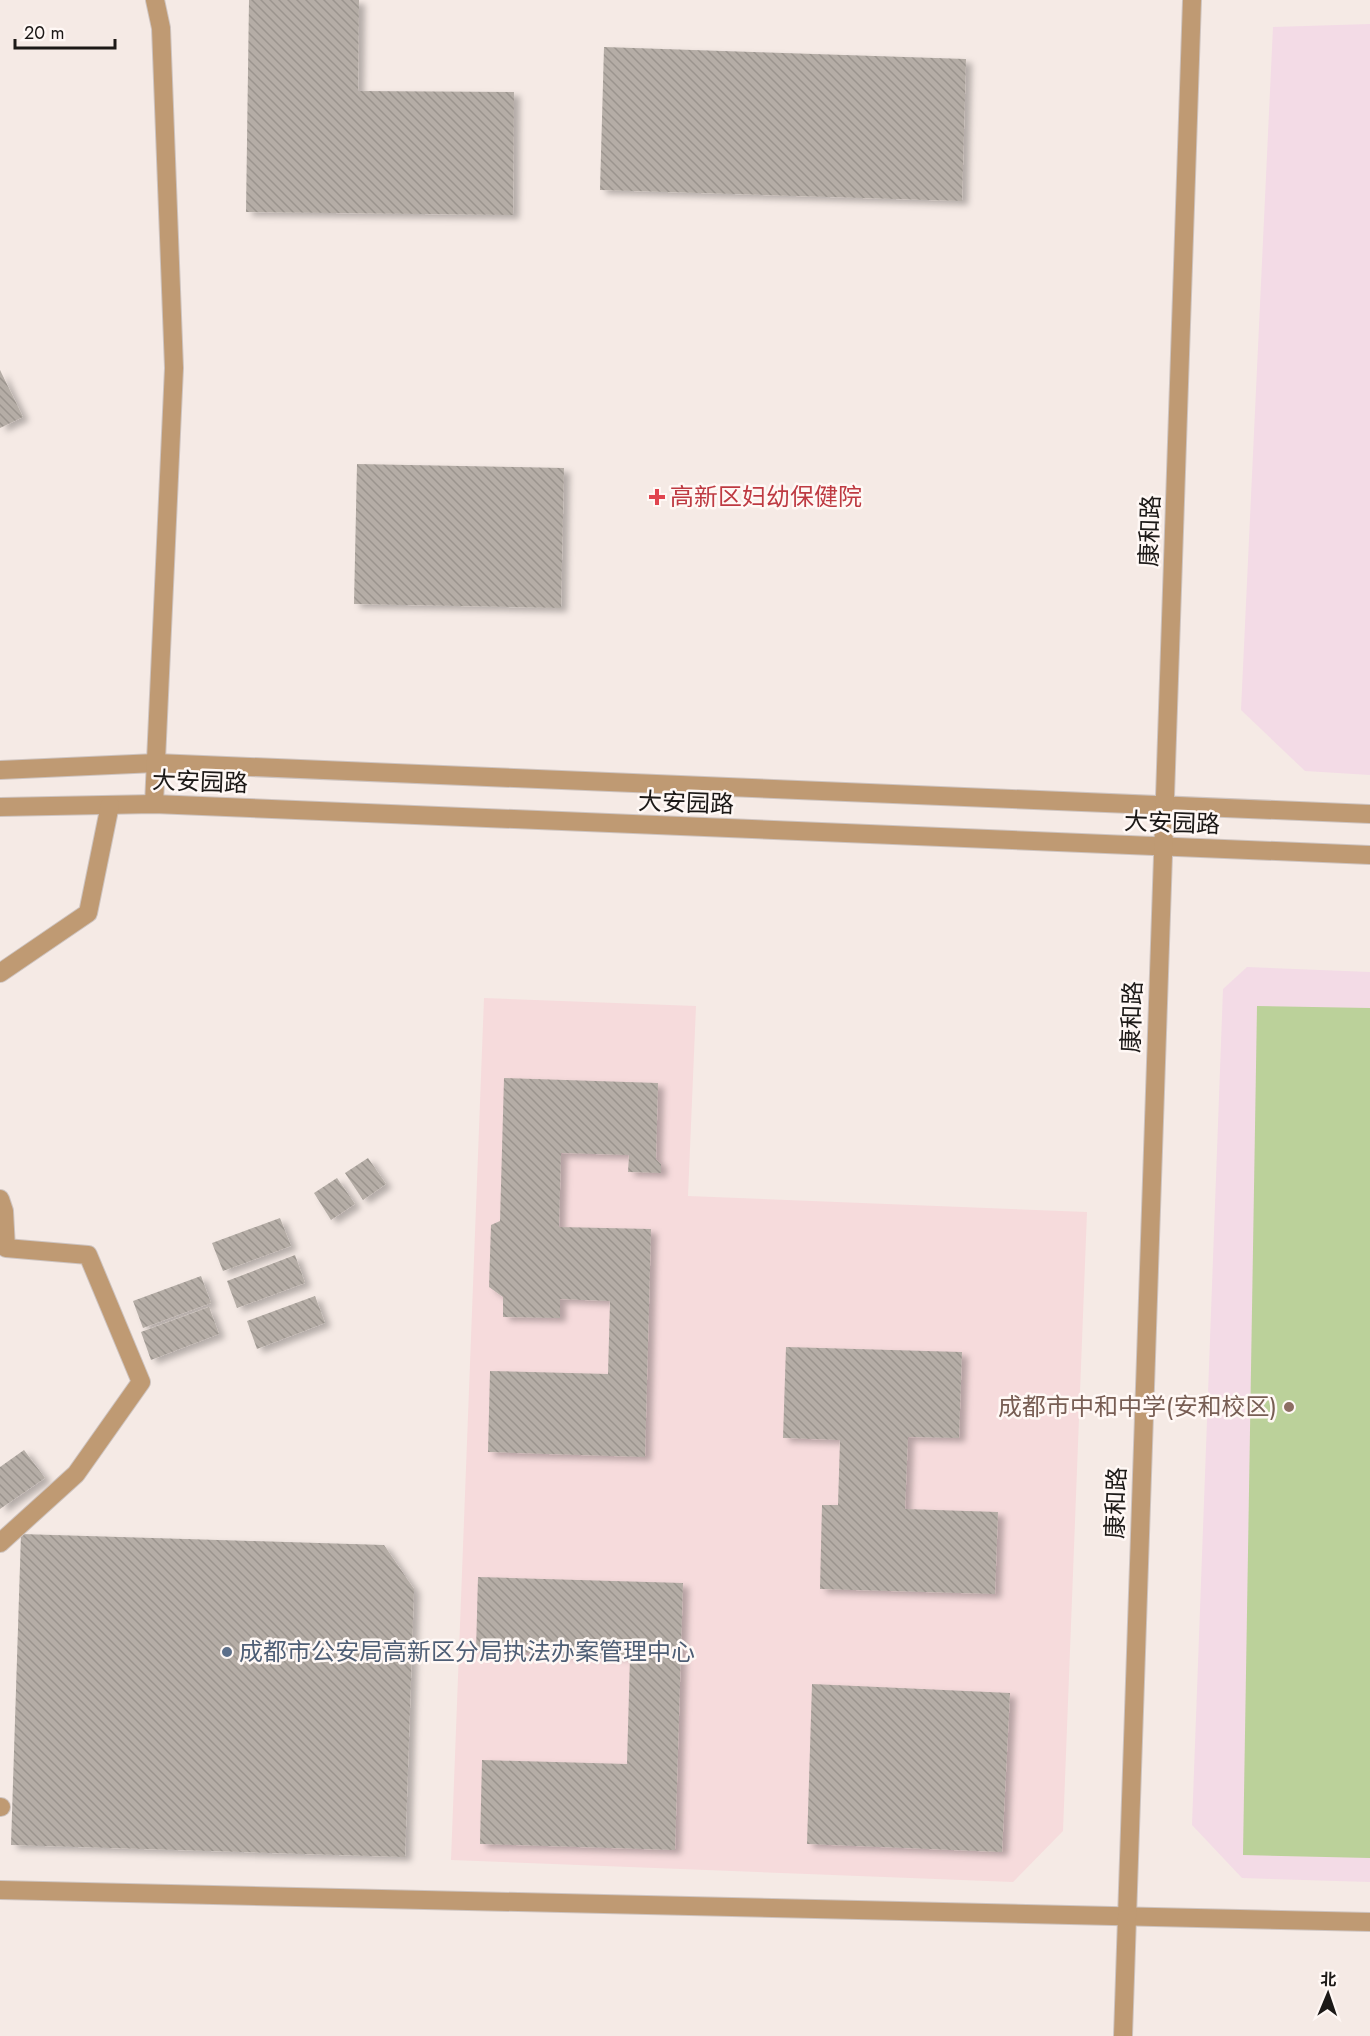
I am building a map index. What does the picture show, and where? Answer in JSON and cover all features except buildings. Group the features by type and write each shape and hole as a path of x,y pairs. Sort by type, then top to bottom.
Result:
{"street":[{"path":"154,804 174,368 161,28 155,0"},
{"name":"康和路","path":"1123,2036 1125,1916 1192,0"},
{"path":"0,770 156,763 1370,814"},
{"name":"大安园路","path":"0,807 154,804 1370,855"},
{"path":"0,973 88,913 110,805"},
{"path":"0,1199 4,1211 6,1248 88,1255 141,1382 76,1474 0,1543"},
{"path":"0,1890 1370,1922"}],"shaded area":[{"path":"1370,24 1370,775 1305,771 1241,710 1273,27"},
{"name":"成都市中和中学(安和校区)","path":"1247,967 1370,972 1370,1882 1242,1878 1192,1825 1223,989"},
{"path":"484,998 696,1006 688,1196 1087,1212 1063,1831 1013,1882 451,1860"}],"green space":[{"name":"成都市中和中学(安和校区)","path":"1257,1006 1370,1008 1370,1858 1243,1855"}],"place":[{"name":"高新区妇幼保健院","path":"657,497"},
{"name":"成都市中和中学(安和校区)","path":"1289,1407"},
{"name":"成都市公安局高新区分局执法办案管理中心","path":"227,1652"}]}
